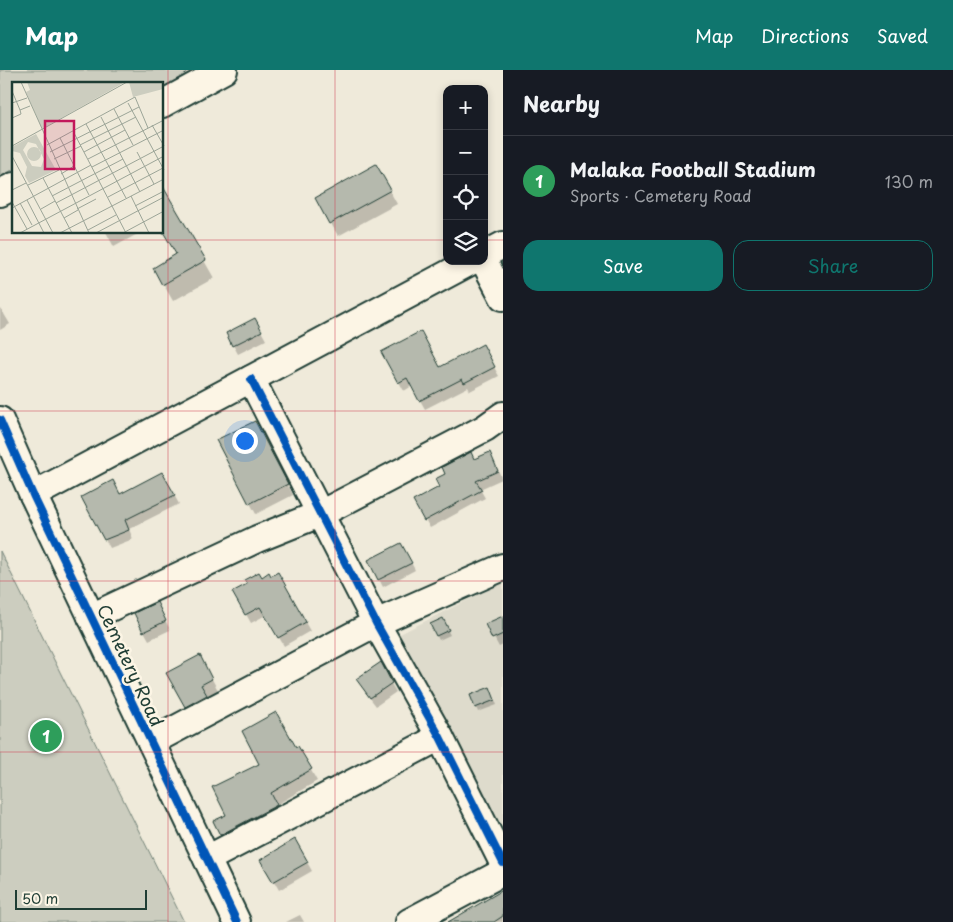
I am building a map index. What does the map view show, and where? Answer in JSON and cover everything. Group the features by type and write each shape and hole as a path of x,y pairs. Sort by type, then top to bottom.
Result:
{"street":[{"path":"164,103 224,70"},
{"path":"0,194 12,187"},
{"path":"488,253 503,245"},
{"path":"33,495 465,265"},
{"path":"486,265 503,297"},
{"path":"252,379 376,623 440,737 503,863"},
{"path":"91,617 257,539 322,514 485,428 503,415"},
{"name":"Cemetery Road","path":"0,420 33,495 236,922"},
{"path":"150,742 376,623 503,567"},
{"path":"206,859 440,737"},
{"path":"408,922 503,872"}],"shaded area":[{"path":"0,70 199,70 164,89 164,82 12,82 12,170 0,177"},
{"path":"0,551 184,922 0,922"},
{"path":"503,582 503,829 400,634"}],"building":[{"path":"376,164 391,190 329,224 315,198"},
{"path":"164,188 206,260 162,285 153,268 176,254 164,233"},
{"path":"255,318 262,331 232,346 226,333"},
{"path":"421,331 440,367 483,344 495,367 464,383 462,379 419,401 407,378 398,383 381,352"},
{"path":"255,421 288,484 249,504 216,440"},
{"path":"471,452 474,459 490,452 498,471 476,481 482,490 424,521 413,501 439,487 435,479 445,474 442,467"},
{"path":"162,472 175,495 125,520 129,530 104,540 81,497 113,480 120,494"},
{"path":"401,543 412,563 378,580 368,560"},
{"path":"259,572 262,577 269,572 271,576 278,572 306,622 278,638 260,607 245,615 232,592 247,584 244,580"},
{"path":"157,602 166,621 143,632 134,613"},
{"path":"503,616 503,634 492,639 485,624"},
{"path":"443,618 449,630 436,636 430,624"},
{"path":"200,655 212,679 201,685 207,695 185,707 166,673"},
{"path":"381,662 392,683 370,698 356,679"},
{"path":"490,687 495,700 475,708 470,695"},
{"path":"276,712 296,747 298,746 312,769 271,793 277,805 220,835 213,821 226,815 212,787 259,764 242,731"},
{"path":"295,839 308,862 273,882 260,860"},
{"path":"503,890 503,916 494,922 448,922"}],"cycle path":[{"path":"251,379 376,623 440,737 503,863"},
{"path":"0,420 33,495 237,922"}],"place":[{"name":"Malaka Football Stadium","path":"46,736"}]}
